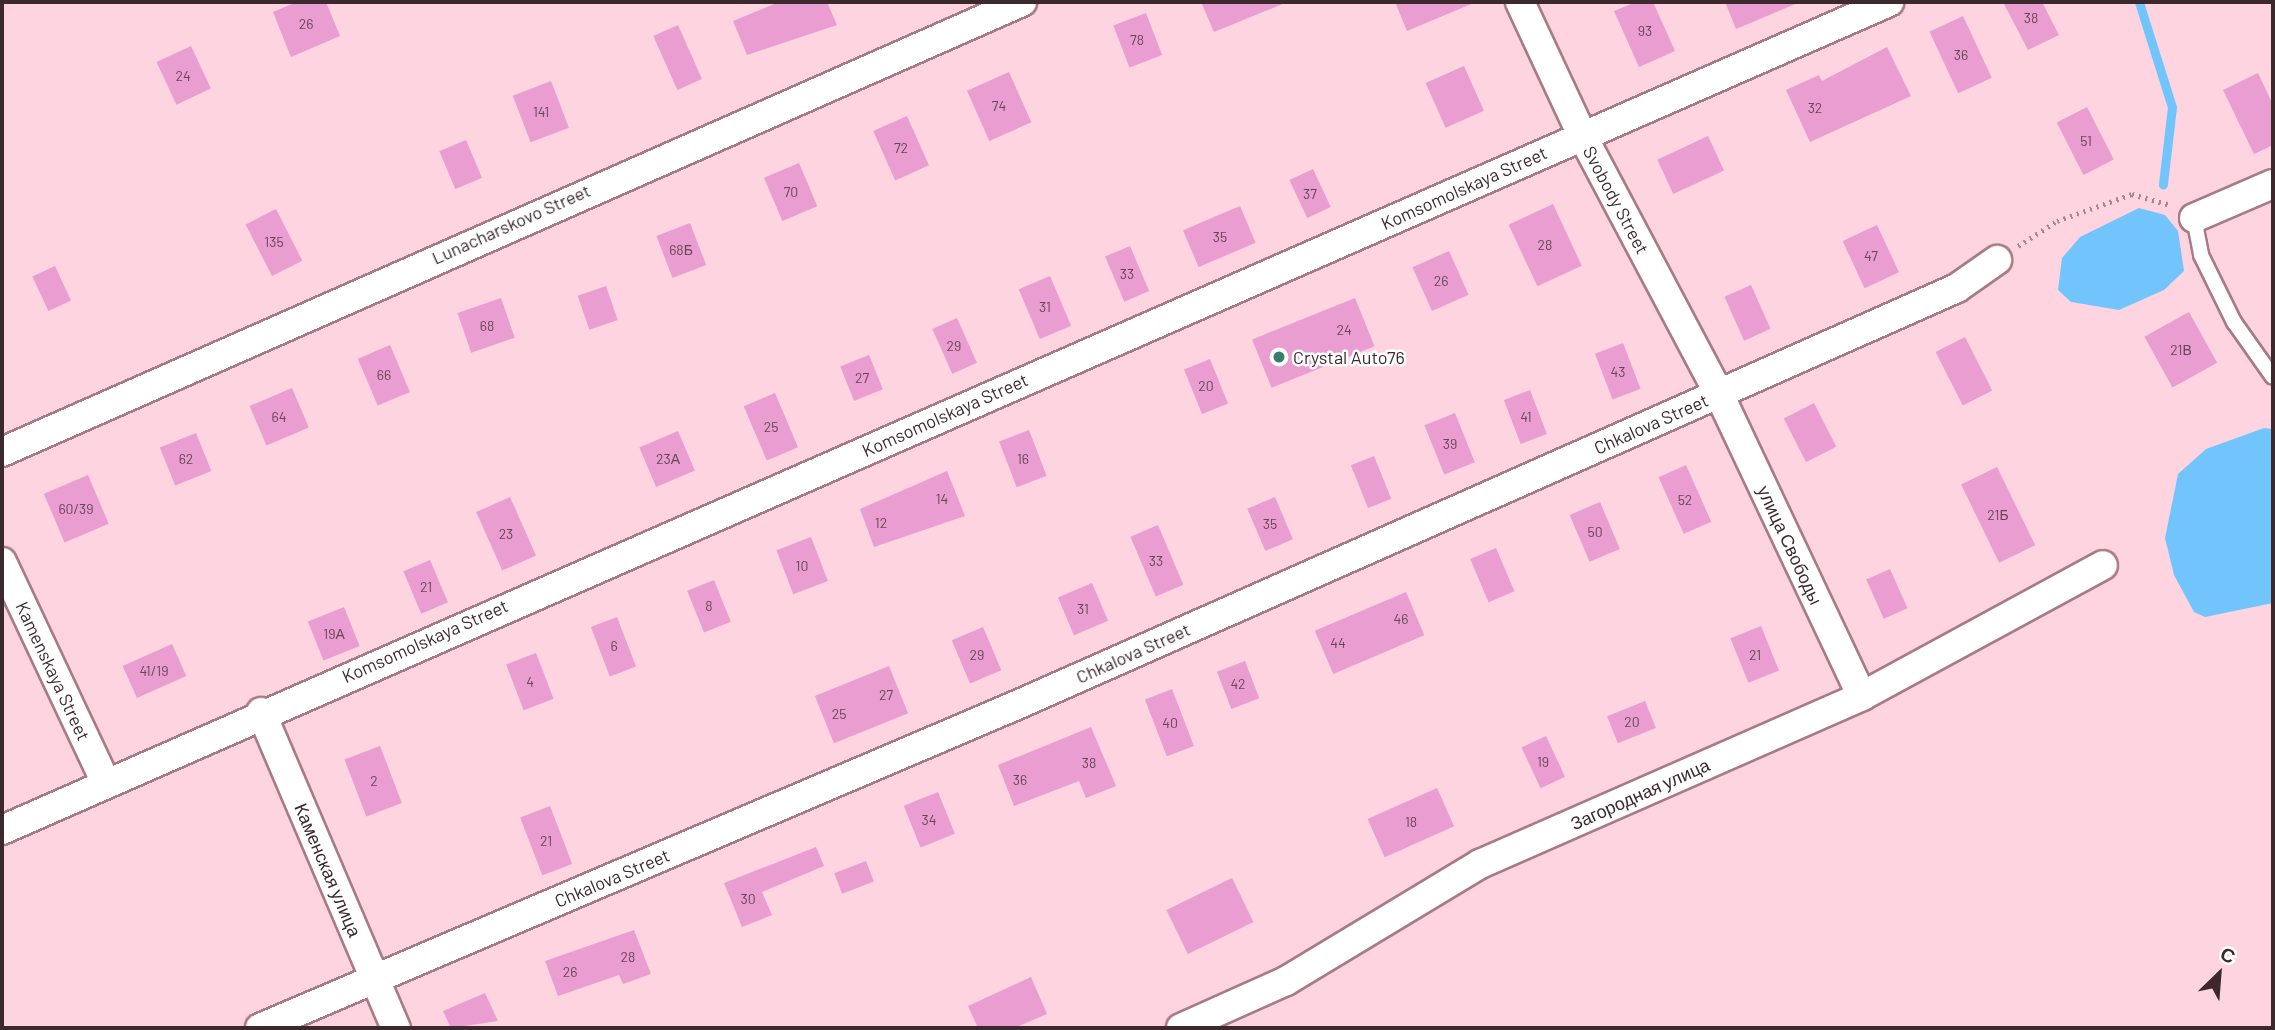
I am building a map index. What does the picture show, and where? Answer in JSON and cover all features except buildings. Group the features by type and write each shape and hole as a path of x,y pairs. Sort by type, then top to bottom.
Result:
{"street":[{"name":"Lunacharskovo Street","path":"2,452 1022,2"},
{"name":"Svobody Street","path":"1520,2 1583,137 1719,394"},
{"name":"Komsomolskaya Street","path":"2,830 261,712 1889,2"},
{"path":"2194,218 2273,184"},
{"name":"Chkalova Street","path":"260,1028 1017,705 1956,288 1997,260"},
{"name":"улица Свободы","path":"1719,394 1862,696"},
{"name":"Kamenskaya Street","path":"2,562 105,781"},
{"name":"Загородная улица","path":"1181,1028 1286,981 1480,864 1862,696 2103,565"},
{"name":"Каменская улица","path":"261,712 396,1028"}],"lane":[{"path":"2194,218 2212,278 2273,377"}],"path":[{"path":"1997,260 2057,221 2132,194 2160,199 2194,218"}],"water":[{"path":"2139,208 2165,215 2178,231 2184,271 2164,290 2119,310 2071,302 2058,290 2062,258 2080,237"},
{"path":"2264,428 2273,429 2273,603 2205,617 2194,612 2174,575 2165,538 2178,474 2206,449"}],"waterway":[{"path":"2139,2 2172,107 2163,184"}],"place":[{"name":"Crystal Auto76","path":"1279,357"}]}
